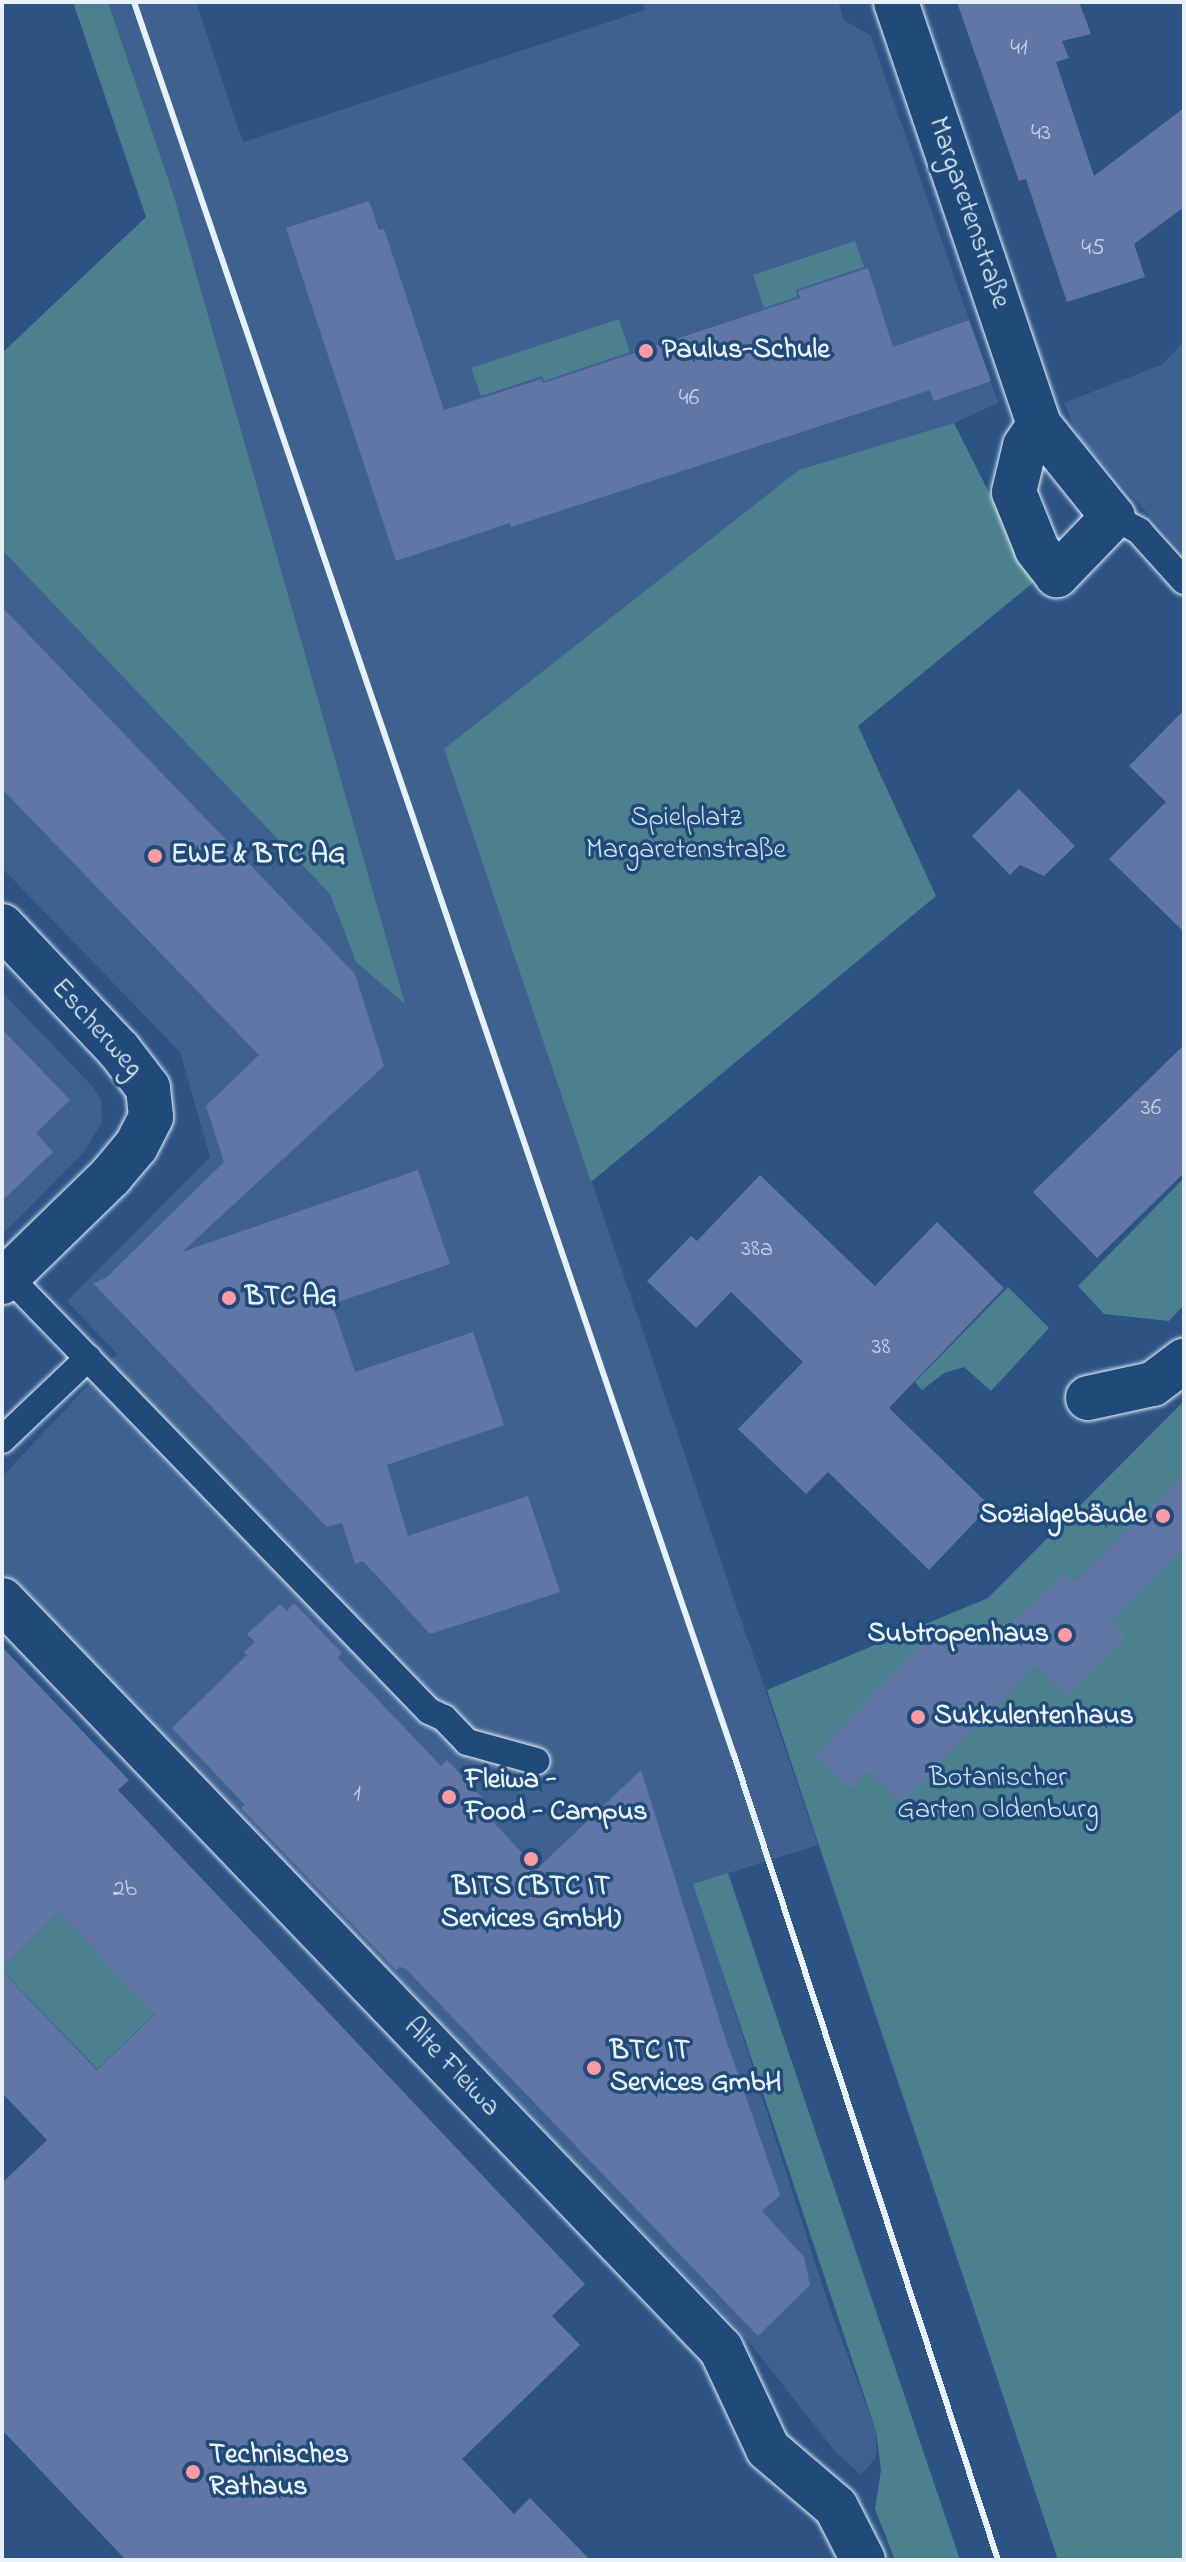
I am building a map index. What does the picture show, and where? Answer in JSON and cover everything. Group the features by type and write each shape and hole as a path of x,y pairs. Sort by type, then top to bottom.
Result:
{"street":[{"name":"Margaretenstraße","path":"896,2 1039,425 1113,517"},
{"path":"1039,425 1025,446 1014,492 1037,549 1057,575 1113,517"},
{"name":"Escherweg","path":"2,926 119,1050 148,1088 151,1117 136,1146 111,1176 5,1279"},
{"path":"1088,1398 1153,1384 1184,1361"},
{"name":"Alte Fleiwa","path":"2,1600 721,2349 768,2449 836,2507 863,2560"}],"lane":[{"path":"1113,517 1139,531 1184,581"},
{"path":"5,1279 88,1358 429,1711 444,1718 467,1742 536,1761"},
{"path":"2,1440 88,1358"}],"shaded area":[{"path":"108,2 196,2 243,142 645,10 643,2 838,2 844,20 871,36 998,403 954,423 444,749 818,1845 694,1884 828,2303 876,2431 876,2457 861,2475 834,2450 745,2337 2,1571 2,1477 117,1354 67,1301 210,1157 180,1052 2,868 2,550 330,894 356,962 173,193"},
{"path":"1184,341 1184,554 1078,436 1064,403 1163,364"},
{"path":"2,992 93,1087 101,1100 102,1122 84,1152 2,1235"}],"green space":[{"path":"73,2 108,2 173,193 405,1004 356,962 330,894 2,550 2,353 146,217"},
{"path":"855,241 864,267 796,290 797,297 764,308 753,275"},
{"path":"619,319 630,352 544,381 542,376 481,396 471,368"},
{"name":"Spielplatz Margaretenstraße","path":"954,423 1034,582 858,726 936,896 591,1182 444,749 799,470"},
{"path":"1184,1178 1184,1305 1169,1321 1104,1314 1078,1286"},
{"path":"1008,1287 1049,1328 991,1391 964,1367 944,1373 922,1390 915,1382"},
{"name":"Botanischer Garten Oldenburg","path":"1184,1401 1184,2560 1058,2560 767,1690 988,1598"},
{"path":"728,1873 960,2560 895,2560 875,2509 881,2470 876,2431 693,1884"},
{"path":"59,1913 156,2013 97,2069 2,1971"}],"building":[{"path":"957,2 1079,2 1091,34 1062,41 1069,58 1056,62 1094,176 1184,108 1184,207 1134,244 1145,277 1067,302 1026,179 1019,181"},
{"path":"369,201 379,230 384,229 444,410 541,379 543,383 800,298 798,291 868,268 893,347 969,320 991,381 934,401 930,390 511,527 510,523 396,561 286,228"},
{"name":"BTC AG","path":"2,607 355,974 384,1066 182,1252 418,1170 450,1264 332,1304 355,1372 473,1332 504,1425 387,1465 408,1536 528,1496 560,1592 430,1634 363,1561 355,1564 342,1523 327,1527 93,1283 106,1278 224,1162 206,1106 259,1055 2,789"},
{"path":"1184,710 1184,932 1109,859 1166,802 1129,766"},
{"path":"1019,789 1075,846 1044,876 1020,865 1010,875 972,836"},
{"path":"2,1029 70,1100 36,1133 53,1152 2,1201"},
{"path":"1184,1045 1184,1173 1097,1258 1033,1192"},
{"path":"760,1175 875,1286 937,1222 1004,1288 889,1408 990,1506 929,1570 828,1472 806,1494 738,1429 803,1362 731,1292 696,1328 647,1281 691,1236 697,1241"},
{"path":"1184,1474 1184,1548 1111,1621 1126,1636 1066,1696 1035,1665 902,1803 868,1771 851,1789 815,1755 930,1635 948,1652 970,1628 989,1647 1064,1573 1074,1583"},
{"path":"294,1603 342,1653 338,1658 441,1766 447,1760 491,1807 485,1813 537,1869 641,1770 724,2034 780,2195 762,2211 804,2257 810,2285 758,2336 406,1969 400,1967 396,1970 241,1808 245,1805 172,1728 247,1655 244,1652 255,1642 247,1634 280,1604 287,1611"},
{"path":"2,1647 129,1780 118,1790 585,2284 552,2316 580,2345 462,2459 514,2514 530,2498 590,2560 126,2560 2,2430 2,2183 47,2140 2,2093 2,1971 97,2070 155,2014 59,1913 2,1968"}],"railway":[{"path":"134,2 734,1755 998,2560"}],"place":[{"name":"Paulus-Schule","path":"646,351"},
{"name":"EWE & BTC AG","path":"155,856"},
{"name":"BTC AG","path":"229,1298"},
{"name":"Sozialgebäude","path":"1163,1516"},
{"name":"Subtropenhaus","path":"1065,1635"},
{"name":"Sukkulentenhaus","path":"918,1717"},
{"name":"Fleiwa - Food - Campus","path":"449,1797"},
{"name":"BITS (BTC IT Services GmbH)","path":"531,1859"},
{"name":"BTC IT Services GmbH","path":"594,2068"},
{"name":"Technisches Rathaus","path":"193,2472"}]}
